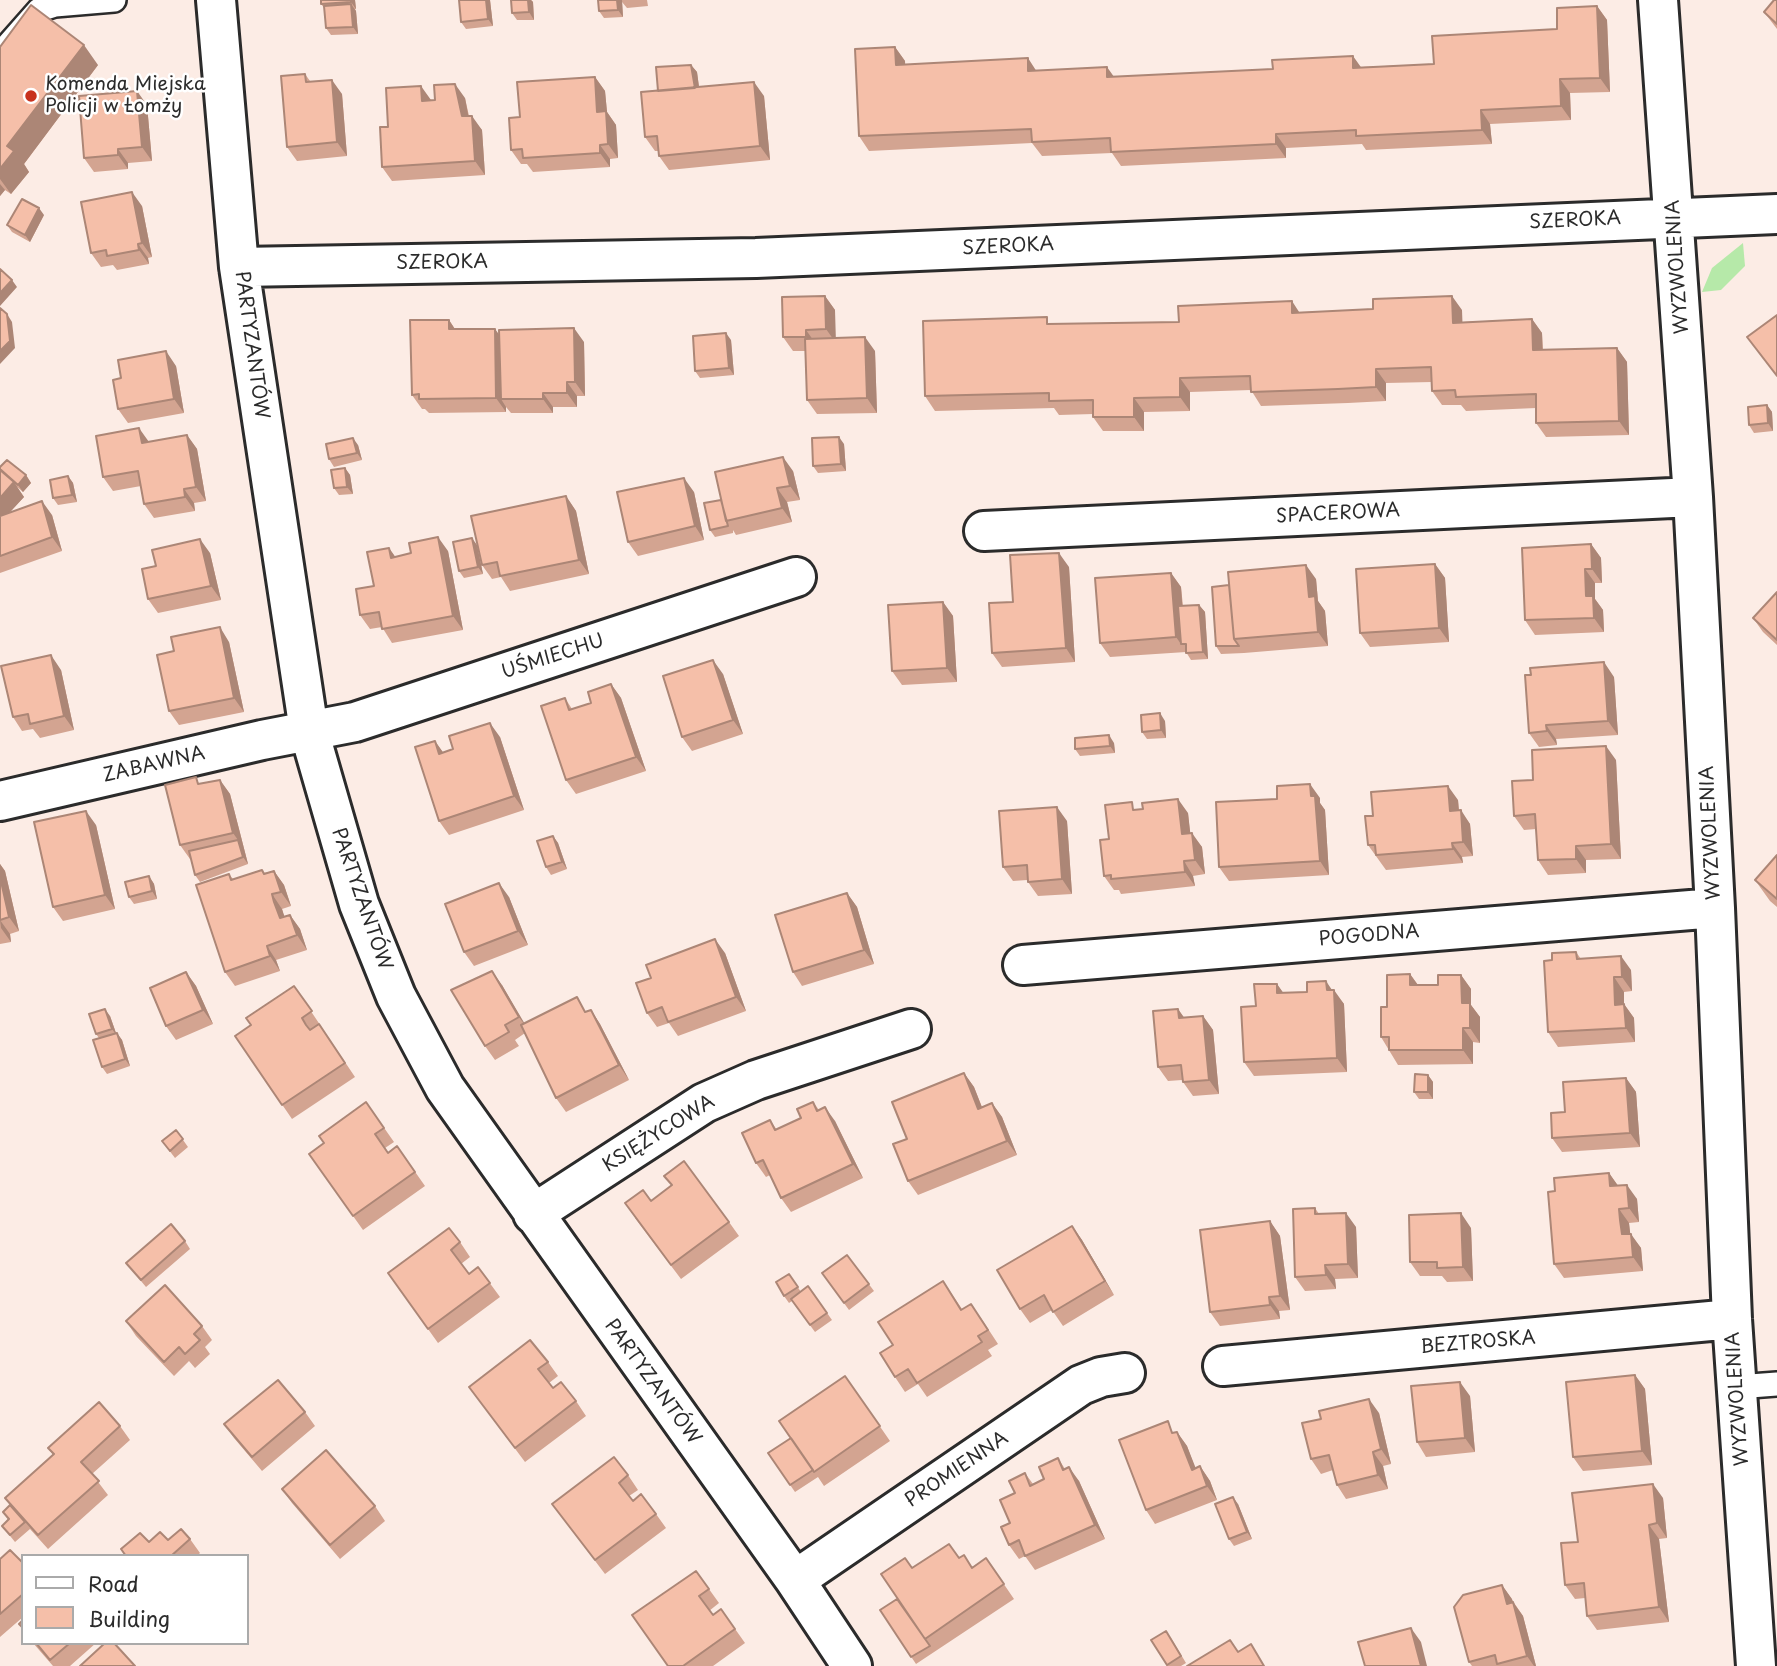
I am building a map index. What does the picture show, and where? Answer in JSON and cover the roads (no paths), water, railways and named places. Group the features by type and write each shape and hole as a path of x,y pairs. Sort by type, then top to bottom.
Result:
{"street":[{"name":"PARTYZANTÓW","path":"216,0 239,267 309,731 359,904 396,996 445,1088 795,1580 852,1666"},
{"name":"WYZWOLENIA","path":"1658,0 1693,497 1715,908 1732,1320 1756,1666"},
{"name":"SZEROKA","path":"239,267 756,258 1777,214"},
{"name":"SPACEROWA","path":"984,531 1693,497"},
{"name":"UŚMIECHU","path":"309,731 355,722 796,577"},
{"name":"ZABAWNA","path":"0,801 309,731"},
{"name":"POGODNA","path":"1023,965 1715,908"},
{"name":"KSIĘŻYCOWA","path":"533,1214 704,1103 756,1080 911,1029"},
{"name":"BEZTROSKA","path":"1223,1366 1732,1320"},
{"name":"PROMIENNA","path":"795,1580 1081,1385 1101,1377 1125,1373"}],"lane":[{"path":"0,54 39,10 55,5 114,0"},
{"path":"1737,1387 1777,1384"}],"place":[{"name":"Komenda Miejska Policji w Łomży","path":"31,96"}]}
